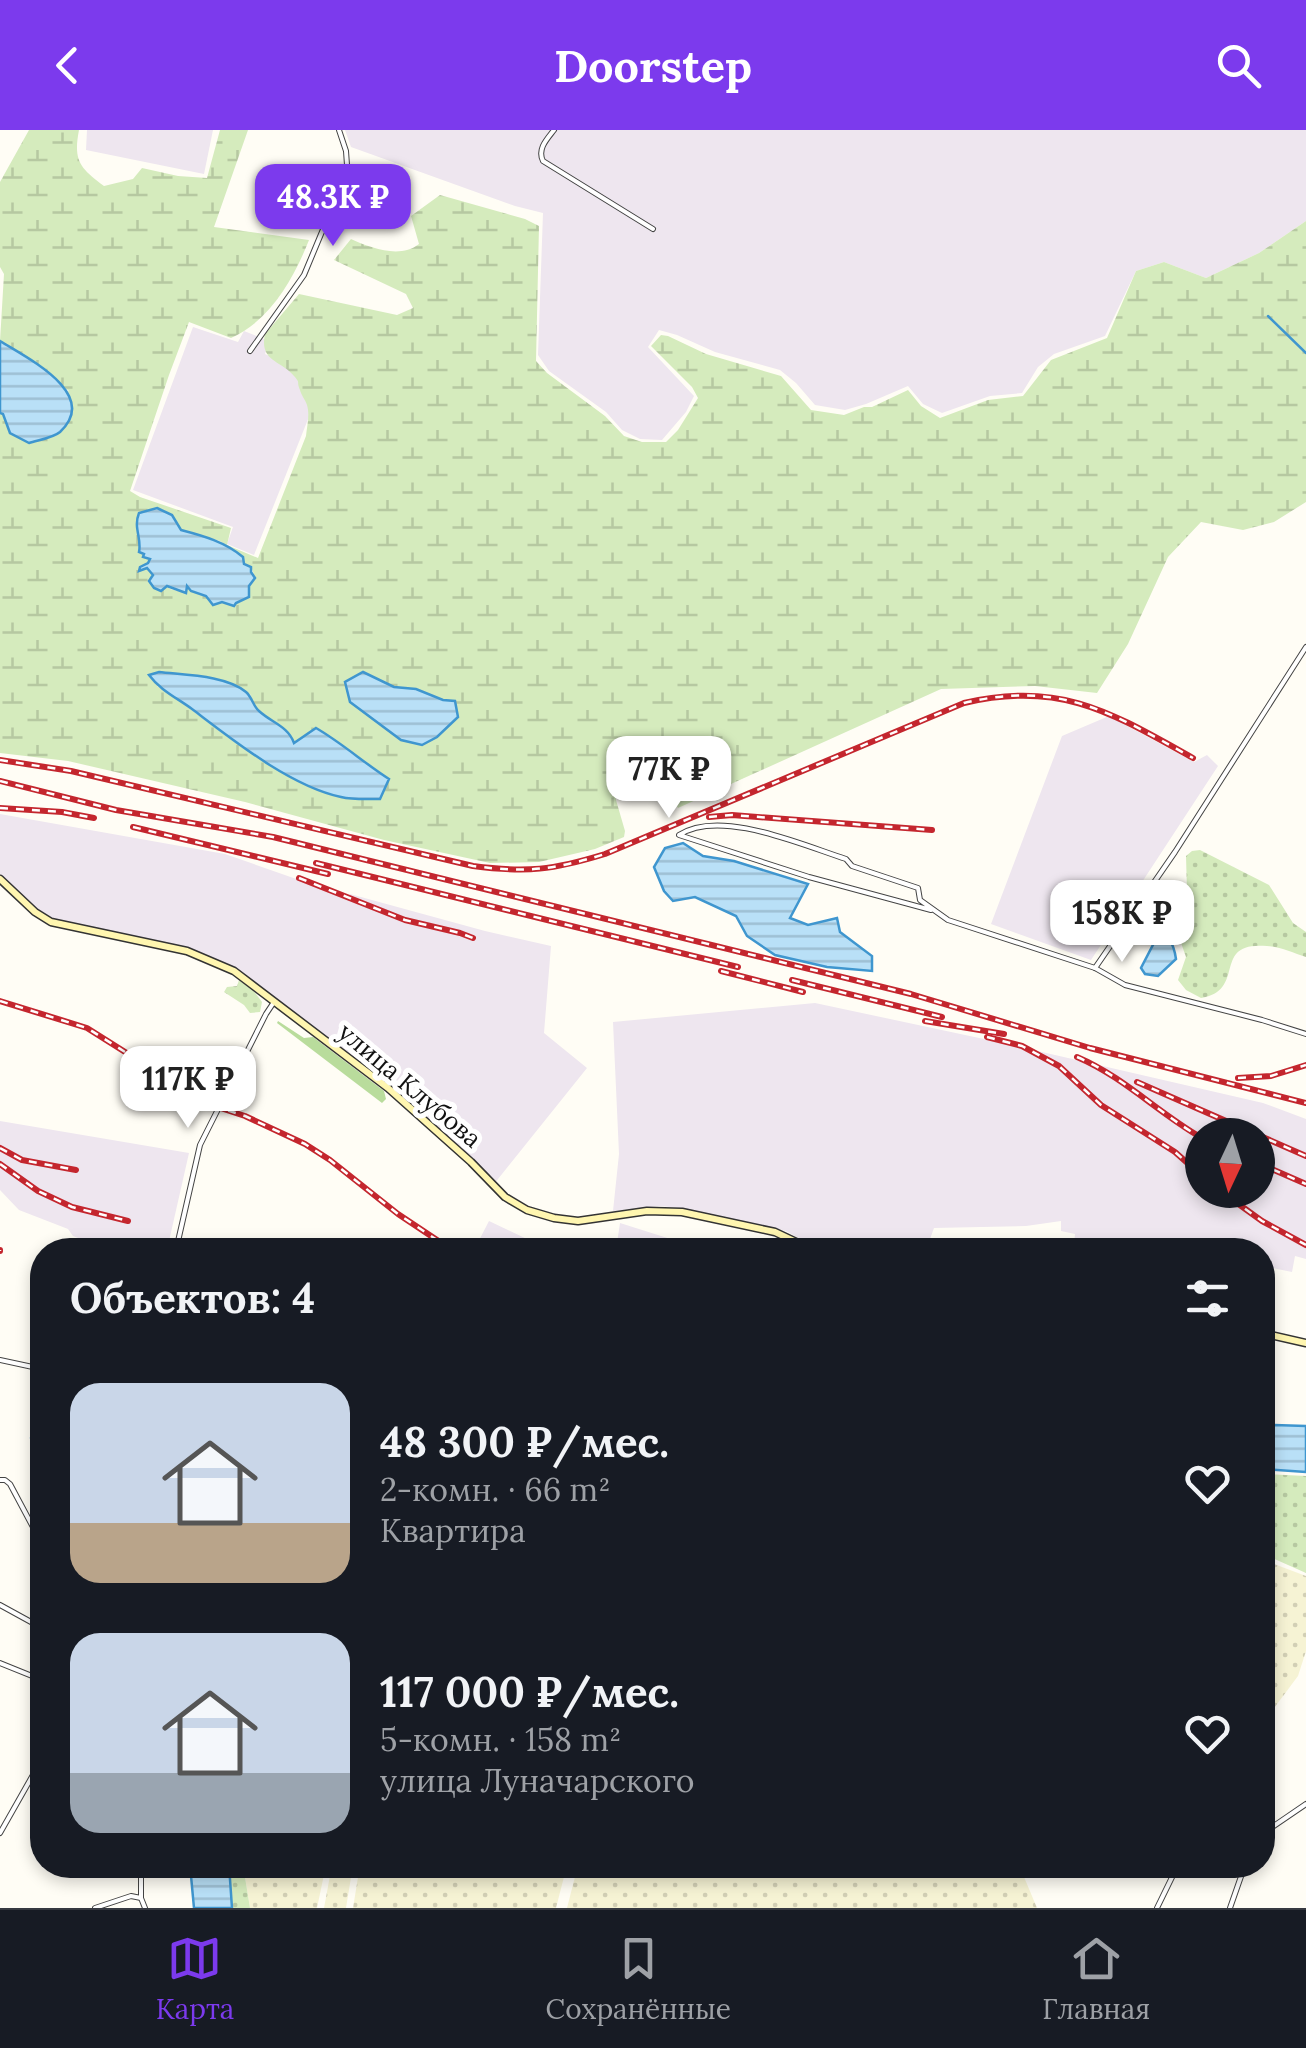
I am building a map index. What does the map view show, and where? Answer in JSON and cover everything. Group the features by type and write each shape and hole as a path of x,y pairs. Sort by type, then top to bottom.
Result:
{"main road":[{"name":"улица Клубова","path":"0,879 48,921 174,948 234,971 388,1088 518,1207 578,1221 653,1210 682,1212 787,1238"},
{"path":"1275,1335 1306,1343"}],"street":[{"path":"250,351 304,275 329,215 347,165 339,130"},
{"path":"554,130 542,148 543,161 653,230"},
{"path":"1095,968 1175,852 1306,647"},
{"path":"931,910 809,878 679,834 690,827 746,826 918,888 920,900 948,920 1095,968 1126,985 1306,1034"},
{"path":"179,1238 200,1146 274,1002"},
{"path":"0,1360 30,1366"},
{"path":"0,1480 10,1484 30,1522"},
{"path":"0,1606 30,1622"},
{"path":"0,1663 30,1675"},
{"path":"0,1833 30,1780"},
{"path":"1275,1825 1306,1804"},
{"path":"141,1878 145,1908"},
{"path":"1157,1908 1172,1878"},
{"path":"1230,1908 1240,1878"},
{"path":"95,1908 131,1896 141,1898"}],"shaded area":[{"path":"87,130 213,130 204,174 86,150"},
{"path":"345,130 1306,130 1306,221 1259,253 1206,278 1164,262 1136,271 1105,336 1054,354 1038,367 1022,393 990,396 942,413 923,404 908,386 845,410 815,405 780,370 715,352 659,330 648,347 694,396 662,440 640,439 622,430 606,412 549,371 538,355 543,213 351,147"},
{"path":"193,327 238,342 244,331 269,341 265,354 324,379 254,555 227,544 233,527 133,490"},
{"path":"1109,716 1194,762 1207,755 1218,766 1091,960 991,924 1062,736"},
{"path":"0,814 225,854 348,897 350,894 551,946 544,1033 587,1068 494,1184 472,1160 247,976 227,964 172,945 50,919 36,910 0,877"},
{"path":"815,1003 1263,1103 1306,1119 1306,1259 1295,1256 1292,1272 1275,1268 1275,1238 1075,1238 1075,1234 1061,1231 1061,1221 1026,1226 934,1228 930,1238 799,1238 786,1231 679,1208 613,1211 619,1154 613,1022"},
{"path":"0,1121 189,1153 170,1238 78,1238 68,1229 19,1210 0,1190"},
{"path":"489,1221 525,1238 480,1238"},
{"path":"620,1223 667,1238 618,1238"},
{"path":"1275,1564 1306,1576 1306,1651 1298,1676 1275,1707"},
{"path":"245,1878 323,1878 317,1908 250,1908"},
{"path":"330,1878 351,1878 346,1908 324,1908"},
{"path":"358,1878 564,1878 556,1908 353,1908"},
{"path":"575,1878 1024,1878 1037,1908 567,1908"}],"green space":[{"path":"29,130 79,130 80,163 104,186 133,179 142,168 207,178 220,130 248,130 214,227 309,240 279,297 245,330 231,338 189,322 130,491 231,528 227,545 258,558 306,436 308,417 297,380 265,350 265,334 299,294 397,315 413,308 406,294 334,260 351,239 394,251 419,244 411,216 440,195 539,226 536,361 624,436 642,442 666,442 698,398 651,346 661,335 706,354 781,376 811,410 844,415 908,390 921,406 940,418 988,400 1023,396 1051,360 1107,338 1136,271 1164,262 1206,278 1259,253 1306,221 1306,502 1274,522 1243,530 1201,522 1168,557 1128,644 1097,693 1035,686 941,689 678,808 653,758 623,768 614,779 624,837 595,849 539,862 490,863 68,761 0,753 0,413 69,391 0,341 4,274 0,267 0,182","holes":["172,515 181,530 220,541 243,557 243,564 252,569 255,578 249,586 249,597 234,606 213,601 186,586 186,593 164,588 152,578 145,567 150,559 141,544","363,672 394,687 455,701 350,702","157,686 250,694 256,709 294,743 370,767 388,779 341,797 248,751"]},
{"path":"1200,850 1269,885 1293,923 1306,932 1306,957 1272,947 1250,946 1233,958 1228,977 1215,993 1201,998 1186,990 1178,980 1186,957 1175,926 1187,892 1186,856"},
{"path":"239,980 262,1002 260,1012 250,1013 224,992 227,987 237,986"},
{"path":"278,1021 304,1038 313,1037 384,1091 386,1099 382,1103"},
{"path":"1275,1475 1306,1476 1306,1573 1275,1559"},
{"path":"230,1878 245,1878 250,1908 232,1908"}],"water":[{"path":"0,341 42,367 66,391 72,404 70,418 57,434 29,443 10,433 0,413"},
{"path":"157,508 172,515 181,530 222,543 243,557 255,578 249,586 249,597 234,606 222,602 213,605 206,596 187,586 186,593 167,586 161,591 154,588 149,581 153,575 147,568 139,571 150,559 139,552 137,523 139,513"},
{"path":"159,672 238,686 294,743 316,728 389,779 380,799 341,797 282,772 163,689 149,675"},
{"path":"363,672 394,687 455,701 458,717 422,745 401,740 350,702 345,682"},
{"path":"683,843 703,856 734,861 808,884 790,918 808,925 837,918 840,932 872,956 872,971 827,967 775,955 747,936 736,916 695,897 673,901 654,867 665,848"},
{"path":"1148,923 1168,937 1176,959 1158,976 1145,974 1141,968 1157,937"},
{"path":"1275,1425 1306,1426 1306,1472 1275,1470"},
{"path":"191,1878 230,1878 232,1908 194,1908"}],"waterway":[{"path":"1268,316 1306,353"}],"railway":[{"path":"0,760 71,771 473,866 525,869 555,867 605,854 964,703 998,697 1058,698 1084,705 1137,727 1193,758"},
{"path":"0,781 116,810 273,837 911,994 1090,1048 1306,1103"},
{"path":"0,808 94,818"},
{"path":"709,817 732,815 932,830"},
{"path":"133,827 328,874"},
{"path":"316,863 738,967"},
{"path":"299,878 405,920 473,938"},
{"path":"721,971 803,992"},
{"path":"792,980 942,1017"},
{"path":"0,1001 87,1028 187,1097 245,1116 305,1144 434,1238"},
{"path":"925,1021 1004,1034"},
{"path":"987,1037 1022,1046 1059,1066 1101,1105 1185,1161"},
{"path":"1077,1057 1185,1127"},
{"path":"1238,1078 1271,1076 1306,1065"},
{"path":"1137,1082 1306,1156"},
{"path":"0,1148 22,1160 76,1170"},
{"path":"0,1164 38,1191 72,1207 128,1221"},
{"path":"1275,1170 1306,1184"},
{"path":"1244,1208 1306,1245"}]}
